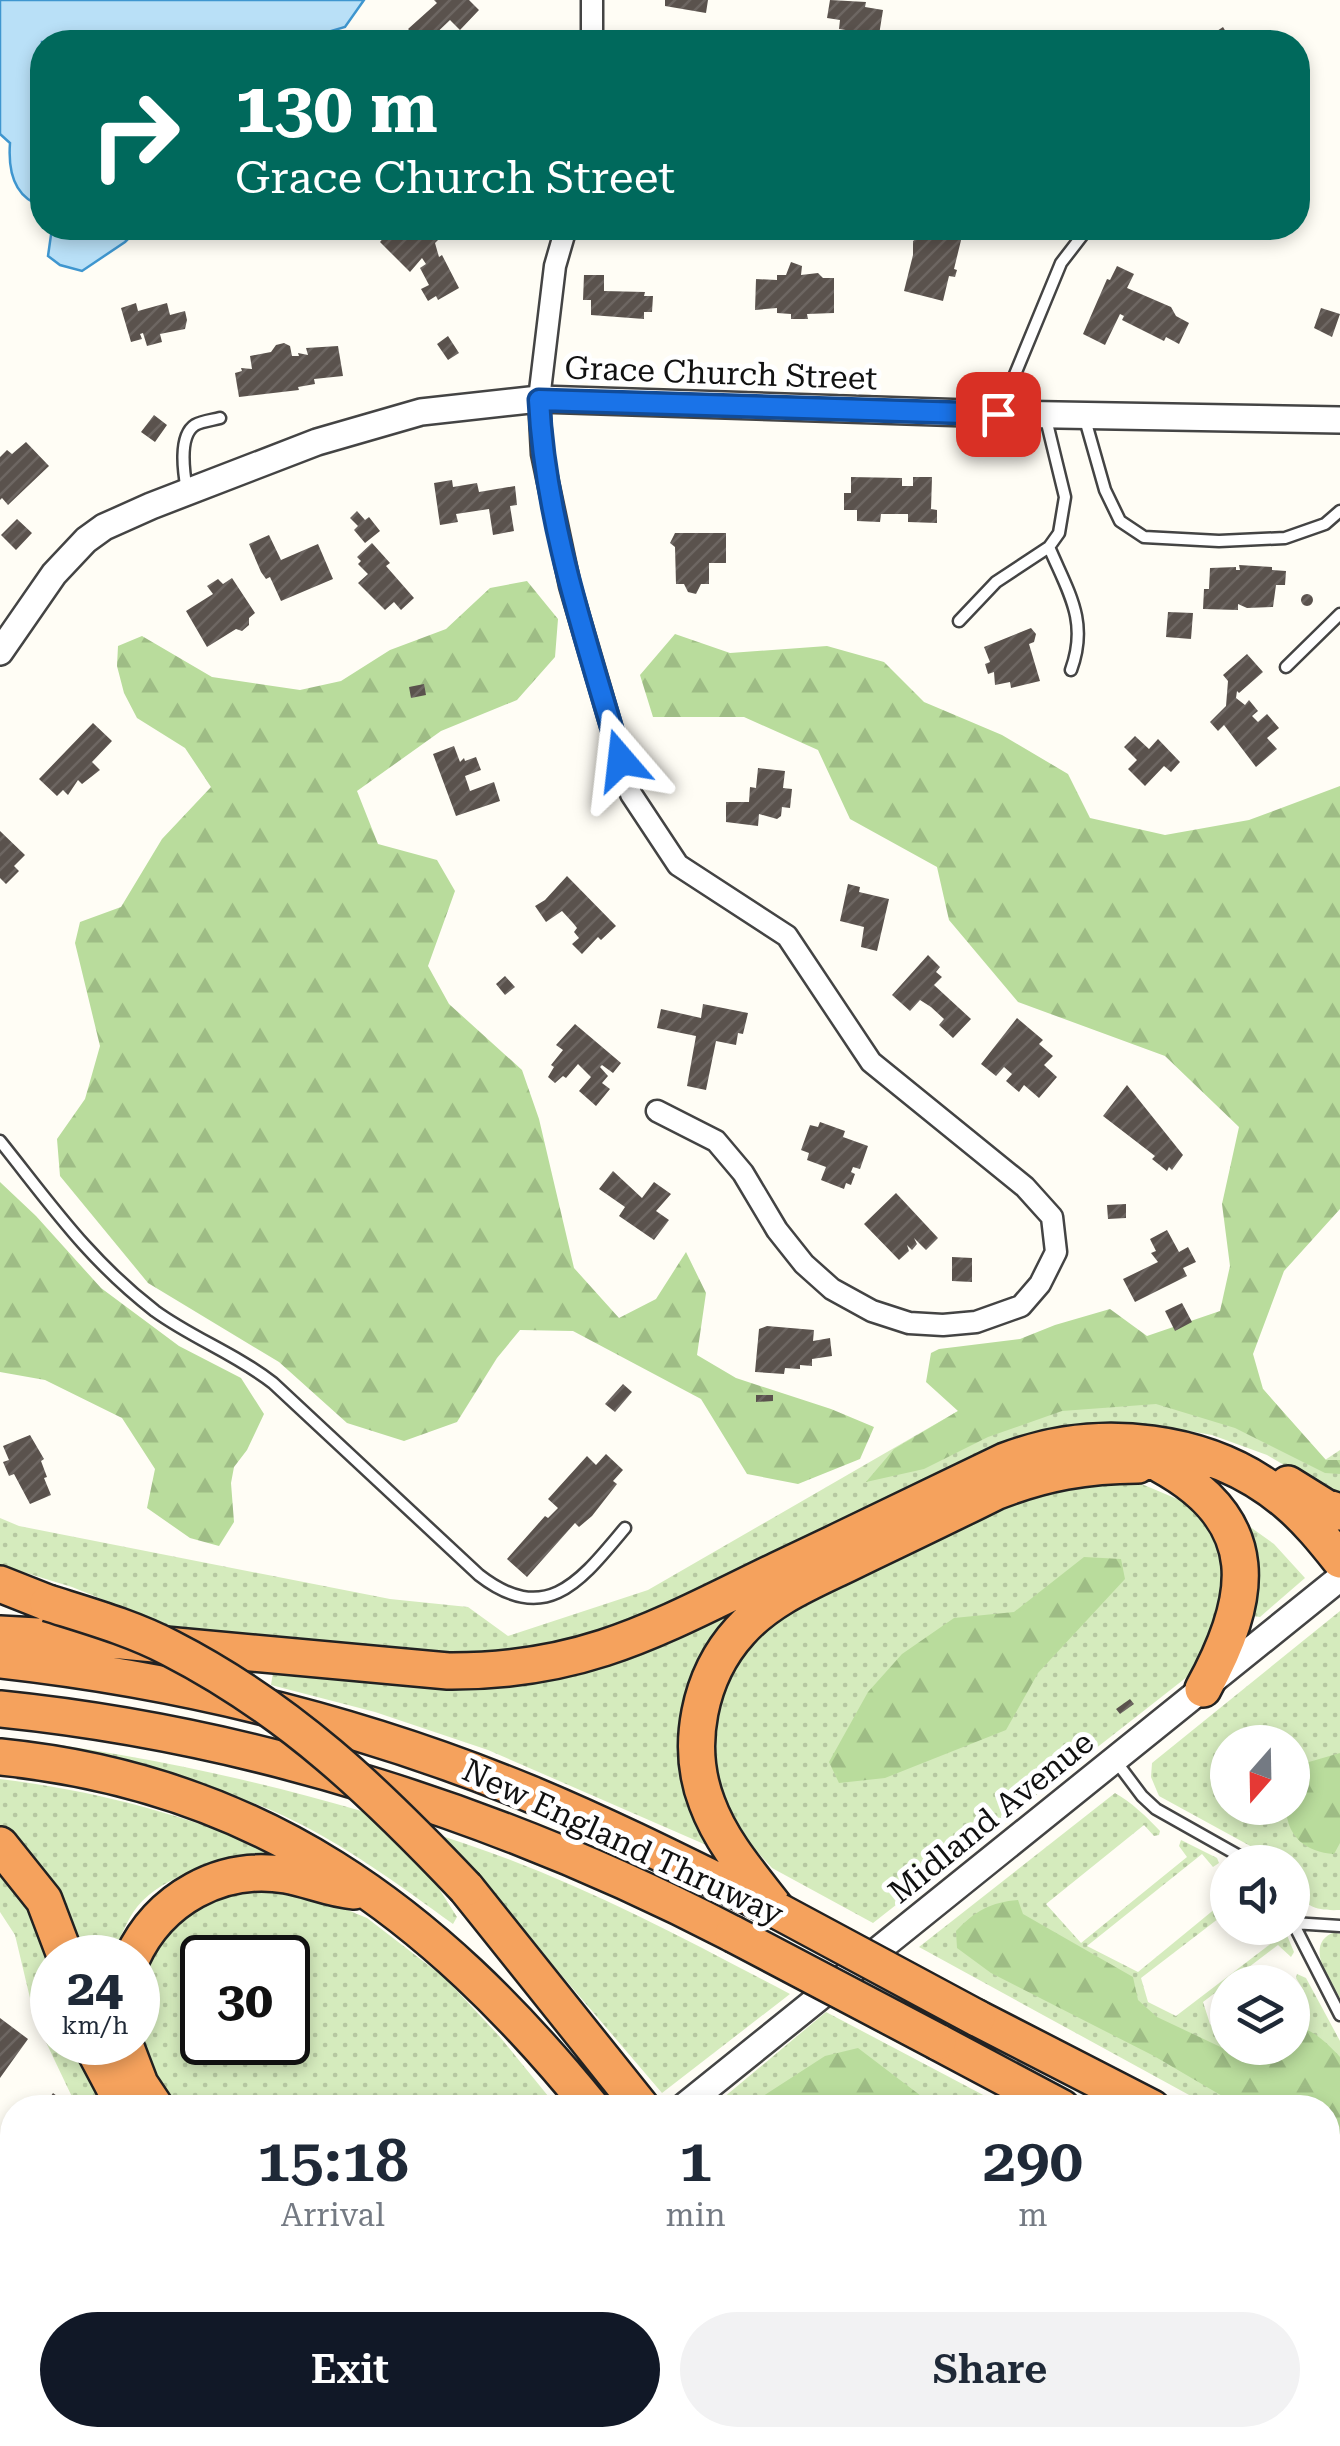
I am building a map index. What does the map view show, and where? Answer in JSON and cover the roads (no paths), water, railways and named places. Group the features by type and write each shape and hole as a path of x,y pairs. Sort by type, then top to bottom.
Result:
{"highway":[{"path":"0,1634 111,1640 448,1671 504,1670 558,1662 636,1638 1030,1452 1083,1441 1223,1464 1268,1488 1310,1522 1337,1574"},
{"path":"778,1911 717,1826 700,1783 696,1759 696,1736 707,1689 726,1649 760,1613 800,1587 1023,1481 1076,1467 1164,1456 1229,1456 1340,1512"},
{"path":"1164,1456 1206,1496 1230,1532 1238,1554 1241,1580 1233,1629 1203,1689"},
{"path":"0,1584 167,1646 274,1710 358,1778 466,1888 632,2095"},
{"name":"New England Thruway","path":"0,1660 101,1673 250,1703 396,1744 495,1780 592,1820 778,1911 1127,2095"},
{"name":"New England Thruway","path":"0,1709 178,1736 312,1768 460,1813 577,1860 733,1934 1038,2095"},
{"path":"0,1757 93,1770 191,1798 254,1824 323,1860 374,1893 456,1958 534,2037 581,2095"},
{"path":"0,1845 16,1860 44,1900 57,1935"},
{"path":"145,1935 169,1907 197,1888 228,1877 287,1875 338,1890 374,1893"},
{"path":"102,2065 118,2095"},
{"path":"133,2065 147,2095"}],"street":[{"path":"592,0 592,30"},
{"path":"563,240 555,266 539,400 542,454 570,586 631,794 678,865 786,936 871,1062 1025,1186 1052,1216 1056,1252 1040,1284 1021,1306 976,1322 909,1323 872,1311 832,1289 804,1264 777,1230 743,1173 716,1141 657,1111"},
{"name":"Grace Church Street","path":"0,652 54,574 86,540 126,516 318,442 421,412 539,400 1340,420"},
{"name":"Midland Avenue","path":"698,2095 1203,1689 1337,1574"}],"lane":[{"path":"998,414 1061,264 1079,240"},
{"path":"958,621 996,582 1049,546 1059,534 1065,497 1045,414"},
{"path":"1084,416 1105,490 1120,521 1144,536 1219,541 1286,538 1325,524 1340,511"},
{"path":"187,492 184,459 188,432 198,424 220,418"},
{"path":"1049,546 1077,612 1079,648 1071,670"},
{"path":"1286,667 1340,614"},
{"path":"0,1141 82,1247 118,1281 159,1314 235,1356 273,1383 478,1575 500,1591 538,1598 563,1592 579,1580 625,1528"},
{"path":"1115,1760 1156,1809 1220,1845"},
{"path":"1310,1923 1340,1926"},
{"path":"1304,1945 1340,2016"}],"water":[{"path":"0,0 364,0 345,27 334,30 30,30 30,200 14,181 10,143 0,134"},
{"path":"50,240 127,240 82,271 60,265 48,256"}]}
